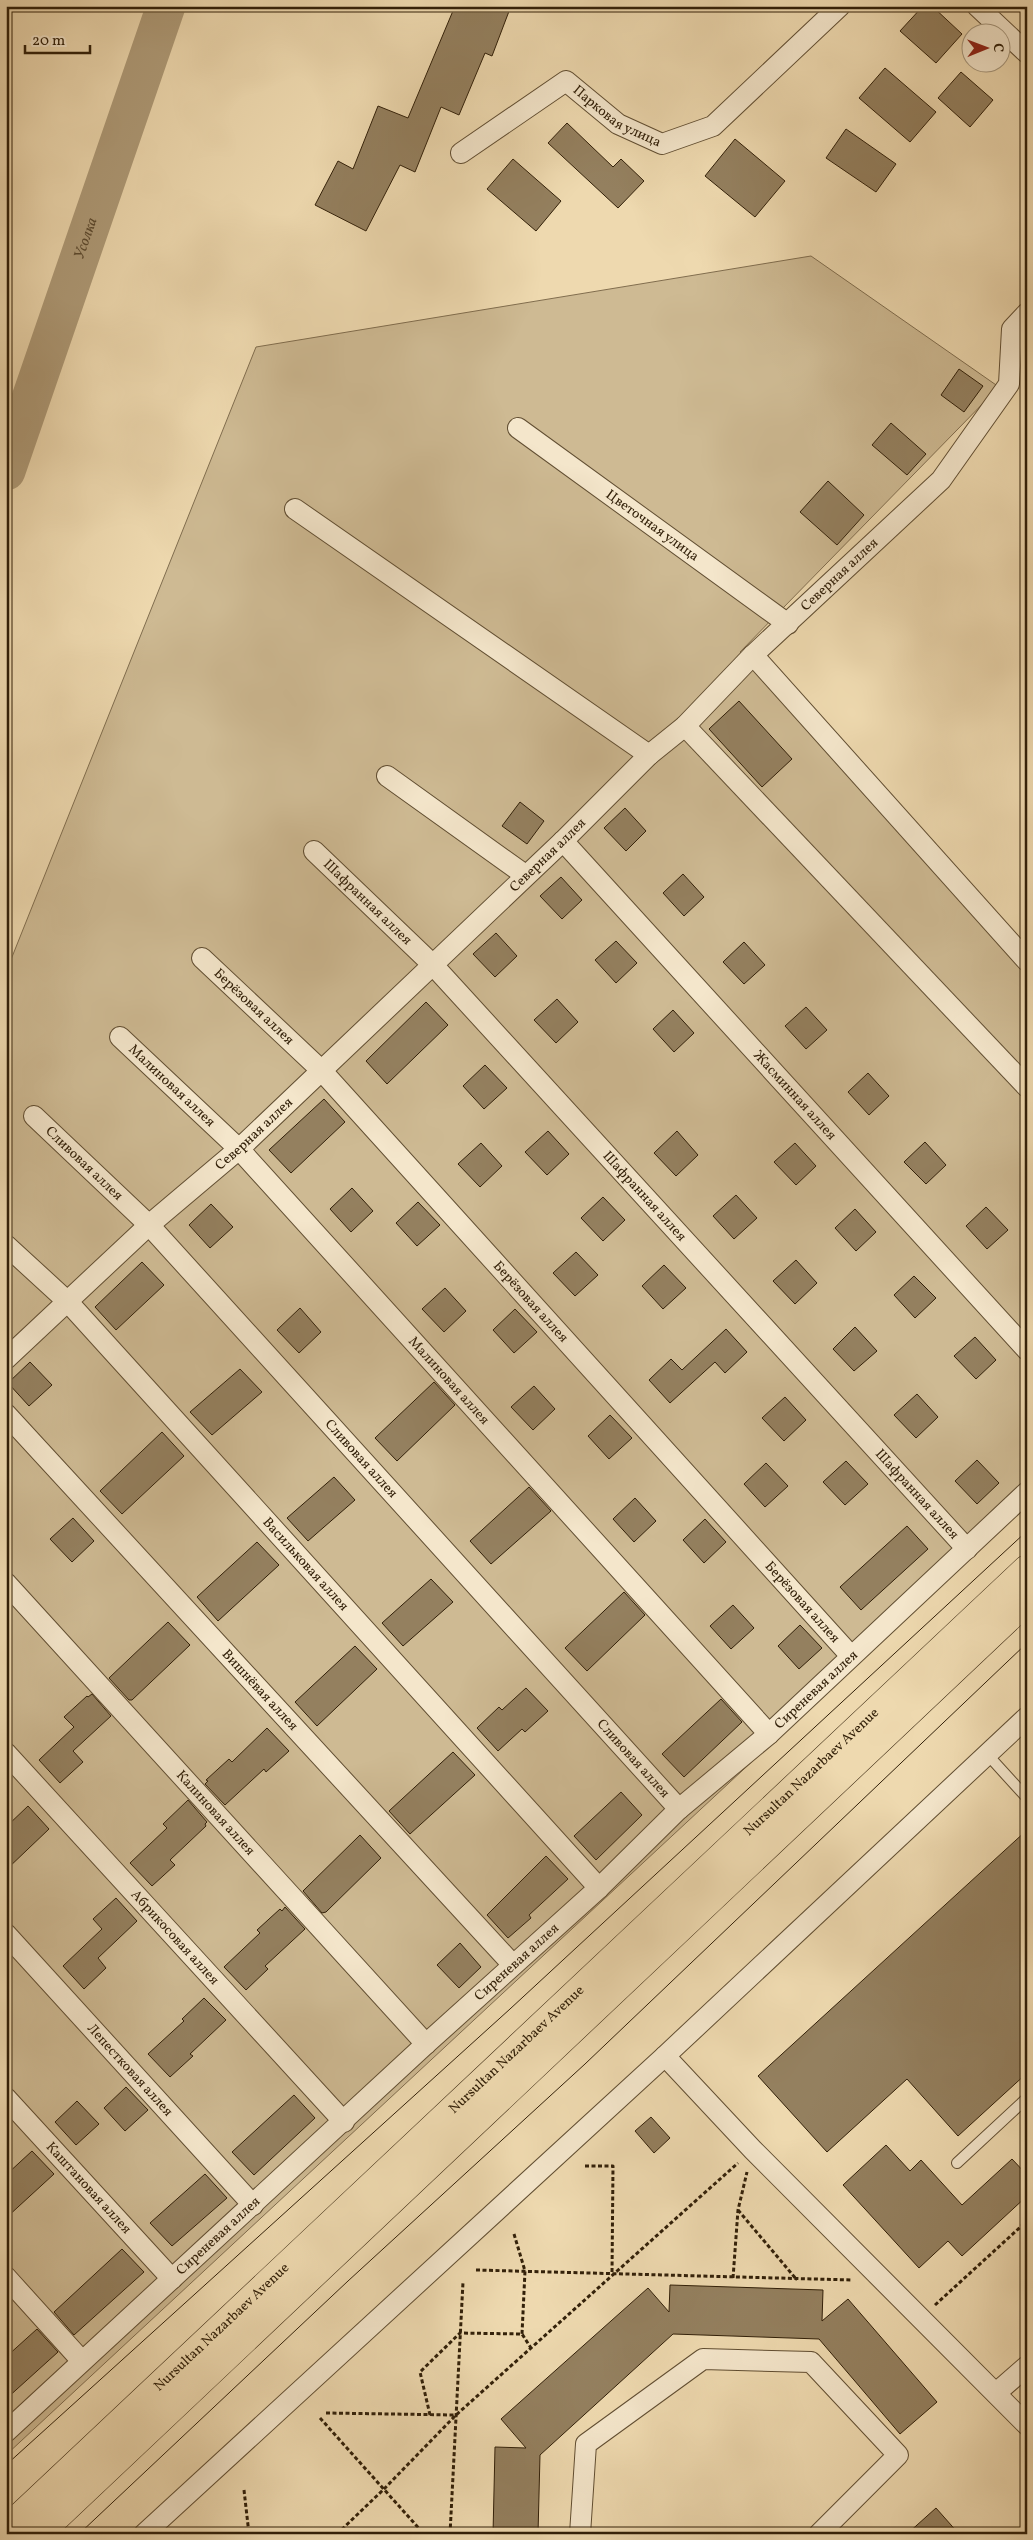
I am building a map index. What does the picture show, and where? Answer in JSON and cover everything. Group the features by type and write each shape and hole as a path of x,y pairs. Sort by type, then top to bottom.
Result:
{"main road":[{"name":"Nursultan Nazarbaev Avenue","path":"6,2530 1027,1569"},
{"name":"Nursultan Nazarbaev Avenue","path":"38,2534 1027,1600"}],"street":[{"name":"Парковая улица","path":"461,153 566,81 618,124 662,144 713,126 840,6"},
{"path":"977,6 1027,53"},
{"name":"Северная аллея","path":"6,1358 68,1302 148,1225 239,1149 563,842 649,755 685,726 753,656 941,480 1010,384 1012,329 1027,313"},
{"name":"Цветочная улица","path":"518,428 788,624"},
{"path":"294,509 649,755"},
{"path":"753,656 1027,961"},
{"path":"685,726 1027,1088"},
{"path":"387,776 525,876"},
{"name":"Жасминная аллея","path":"563,842 1027,1350"},
{"name":"Шафранная аллея","path":"314,851 433,965 967,1549"},
{"name":"Берёзовая аллея","path":"202,958 321,1070 851,1656"},
{"name":"Малиновая аллея","path":"120,1037 239,1149 769,1734"},
{"name":"Сливовая аллея","path":"34,1116 148,1225 678,1810"},
{"name":"Васильковая аллея","path":"6,1245 68,1302 599,1888"},
{"name":"Вишнёвая аллея","path":"6,1414 513,1965"},
{"name":"Сиреневая аллея","path":"6,2432 82,2360 344,2122 426,2044 599,1888 678,1810 769,1734 1027,1492"},
{"name":"Калиновая аллея","path":"6,1583 426,2044"},
{"path":"156,2530 1027,1717"},
{"name":"Абрикосовая аллея","path":"6,1753 344,2122"},
{"name":"Лепестковая аллея","path":"6,1934 253,2205"},
{"path":"665,2056 752,2150 1027,2425"},
{"name":"Каштановая аллея","path":"6,2098 172,2279"},
{"path":"6,2277 82,2360"},
{"path":"580,2534 586,2444 703,2359 811,2362 898,2454 819,2534"},
{"path":"996,2393 1027,2366"}],"lane":[{"path":"987,1754 1027,1798"},
{"path":"956,2163 1027,2098"}],"path":[{"path":"733,2278 738,2210 752,2150"},
{"path":"337,2534 384,2490 456,2415 752,2150"},
{"path":"585,2166 614,2166 612,2274"},
{"path":"738,2210 797,2280"},
{"path":"920,2318 1027,2221"},
{"path":"514,2234 525,2271 522,2334 531,2348"},
{"path":"476,2270 797,2280 882,2280"},
{"path":"450,2534 463,2282"},
{"path":"430,2415 420,2372 460,2333 522,2334"},
{"path":"326,2412 456,2415"},
{"path":"320,2418 424,2534"},
{"path":"244,2490 249,2534"}],"shaded area":[{"path":"811,256 999,387 740,652 1027,970 1027,1506 6,2455 6,972 256,347"}],"building":[{"path":"455,6 511,6 492,56 485,53 459,115 441,107 415,172 400,165 366,231 315,205 338,161 353,169 378,106 408,118"},
{"path":"923,6 932,6 960,32 960,36 936,63 900,31"},
{"path":"885,68 936,112 910,142 859,98"},
{"path":"961,72 993,100 970,127 938,98"},
{"path":"567,123 613,167 621,159 644,181 618,208 548,143"},
{"path":"846,129 896,164 876,192 826,158"},
{"path":"735,139 785,181 755,217 705,176"},
{"path":"513,159 561,201 536,231 487,189"},
{"path":"959,369 983,386 964,412 941,395"},
{"path":"891,423 926,454 907,475 872,445"},
{"path":"828,481 864,515 837,545 800,512"},
{"path":"739,701 792,759 762,787 709,729"},
{"path":"520,802 544,821 527,844 502,826"},
{"path":"625,808 646,831 626,851 604,828"},
{"path":"683,874 704,897 684,916 663,893"},
{"path":"561,877 582,900 562,919 540,896"},
{"path":"496,933 517,956 495,977 473,954"},
{"path":"616,941 637,963 616,983 595,960"},
{"path":"744,942 765,965 744,984 723,962"},
{"path":"557,999 578,1022 556,1043 534,1020"},
{"path":"426,1002 448,1025 387,1084 366,1061"},
{"path":"806,1007 827,1030 806,1049 785,1026"},
{"path":"673,1010 694,1033 674,1052 653,1029"},
{"path":"485,1065 507,1088 484,1109 463,1086"},
{"path":"868,1073 889,1096 869,1115 848,1092"},
{"path":"324,1099 345,1122 291,1173 269,1150"},
{"path":"548,1131 569,1154 547,1175 525,1152"},
{"path":"677,1131 698,1155 676,1176 654,1153"},
{"path":"925,1142 946,1165 926,1184 904,1162"},
{"path":"481,1143 502,1166 480,1187 458,1164"},
{"path":"795,1143 816,1166 796,1185 774,1162"},
{"path":"352,1188 373,1211 351,1232 330,1209"},
{"path":"736,1195 757,1218 734,1239 713,1216"},
{"path":"603,1197 625,1220 603,1241 581,1218"},
{"path":"418,1202 440,1225 417,1246 396,1223"},
{"path":"211,1204 233,1227 210,1248 189,1225"},
{"path":"986,1207 1008,1230 987,1249 966,1226"},
{"path":"855,1209 876,1232 856,1251 835,1228"},
{"path":"576,1252 598,1275 575,1296 553,1273"},
{"path":"796,1260 817,1283 795,1304 773,1281"},
{"path":"142,1262 164,1285 116,1330 95,1307"},
{"path":"664,1265 686,1288 663,1309 642,1286"},
{"path":"914,1276 936,1298 915,1318 894,1295"},
{"path":"445,1288 466,1311 444,1332 422,1309"},
{"path":"300,1308 321,1332 299,1353 277,1330"},
{"path":"515,1309 537,1332 514,1353 493,1330"},
{"path":"855,1327 877,1351 854,1371 833,1349"},
{"path":"726,1329 747,1352 725,1373 715,1362 670,1403 649,1380 671,1359 682,1370"},
{"path":"975,1337 996,1360 976,1379 954,1356"},
{"path":"30,1362 52,1385 29,1406 8,1383"},
{"path":"240,1369 262,1392 212,1435 190,1412"},
{"path":"434,1382 455,1405 397,1461 375,1438"},
{"path":"534,1386 555,1409 533,1430 511,1407"},
{"path":"917,1394 938,1417 916,1438 894,1415"},
{"path":"785,1397 806,1420 784,1441 762,1418"},
{"path":"610,1415 632,1438 609,1459 588,1436"},
{"path":"162,1432 184,1456 122,1514 100,1491"},
{"path":"977,1460 999,1483 977,1504 955,1481"},
{"path":"846,1461 868,1484 845,1505 823,1482"},
{"path":"766,1463 788,1486 765,1507 744,1484"},
{"path":"334,1477 355,1500 308,1541 287,1518"},
{"path":"529,1487 551,1511 491,1564 470,1541"},
{"path":"635,1498 656,1521 634,1542 613,1519"},
{"path":"73,1518 94,1541 72,1562 50,1539"},
{"path":"705,1519 726,1542 704,1563 683,1540"},
{"path":"907,1526 928,1549 861,1610 840,1587"},
{"path":"257,1542 279,1565 218,1621 197,1597"},
{"path":"431,1579 453,1602 403,1646 382,1623"},
{"path":"624,1592 645,1615 587,1671 565,1648"},
{"path":"733,1605 754,1628 731,1649 710,1626"},
{"path":"168,1622 190,1645 132,1700 129,1700 109,1678"},
{"path":"800,1625 822,1648 799,1669 778,1646"},
{"path":"355,1646 377,1669 317,1726 295,1702"},
{"path":"526,1688 548,1711 525,1732 522,1729 498,1751 477,1728 499,1707 502,1710"},
{"path":"92,1694 111,1716 73,1751 83,1762 60,1783 39,1760 74,1727 64,1717 87,1696"},
{"path":"721,1699 742,1722 684,1777 662,1754"},
{"path":"267,1728 289,1751 266,1772 264,1769 225,1805 205,1784 208,1781 206,1780 229,1759 232,1762"},
{"path":"453,1752 475,1775 410,1834 389,1811"},
{"path":"621,1792 642,1815 596,1860 574,1836"},
{"path":"188,1800 207,1822 206,1826 170,1860 175,1865 152,1886 130,1863 167,1828 163,1824"},
{"path":"28,1806 49,1829 6,1870 6,1827"},
{"path":"1027,1830 1027,2073 958,2136 907,2079 827,2152 758,2076"},
{"path":"360,1835 381,1858 326,1912 322,1913 303,1891"},
{"path":"546,1856 568,1879 529,1915 531,1918 508,1938 487,1915"},
{"path":"116,1898 137,1921 98,1958 106,1968 84,1989 63,1966 102,1929 93,1919"},
{"path":"285,1907 305,1929 265,1966 268,1969 246,1990 224,1967 260,1933 257,1930 280,1909 282,1911"},
{"path":"460,1943 481,1967 459,1988 437,1965"},
{"path":"204,1998 226,2020 190,2054 193,2056 170,2077 148,2054 184,2021 182,2019"},
{"path":"126,2087 148,2110 125,2131 104,2108"},
{"path":"294,2095 315,2118 254,2175 232,2152"},
{"path":"77,2101 99,2124 76,2145 55,2122"},
{"path":"651,2117 670,2138 654,2153 635,2131"},
{"path":"886,2145 910,2171 921,2160 962,2205 1012,2159 1027,2175 1027,2196 962,2256 948,2241 919,2268 843,2185"},
{"path":"32,2151 54,2174 6,2218 6,2175"},
{"path":"205,2174 227,2198 172,2246 150,2223"},
{"path":"122,2249 144,2272 74,2335 54,2312"},
{"path":"670,2285 823,2290 822,2321 848,2299 937,2402 900,2434 819,2339 673,2334 540,2455 538,2534 493,2534 495,2447 526,2448 501,2419 648,2288 669,2312"},
{"path":"37,2329 58,2352 6,2399 6,2357"},
{"path":"936,2508 959,2534 907,2534"}],"waterway":[{"name":"Усолка","path":"6,471 166,6"}],"tram line":[{"path":"6,2465 510,2009 1027,1531"},
{"path":"79,2534 348,2281 585,2064 1027,1643"}]}
